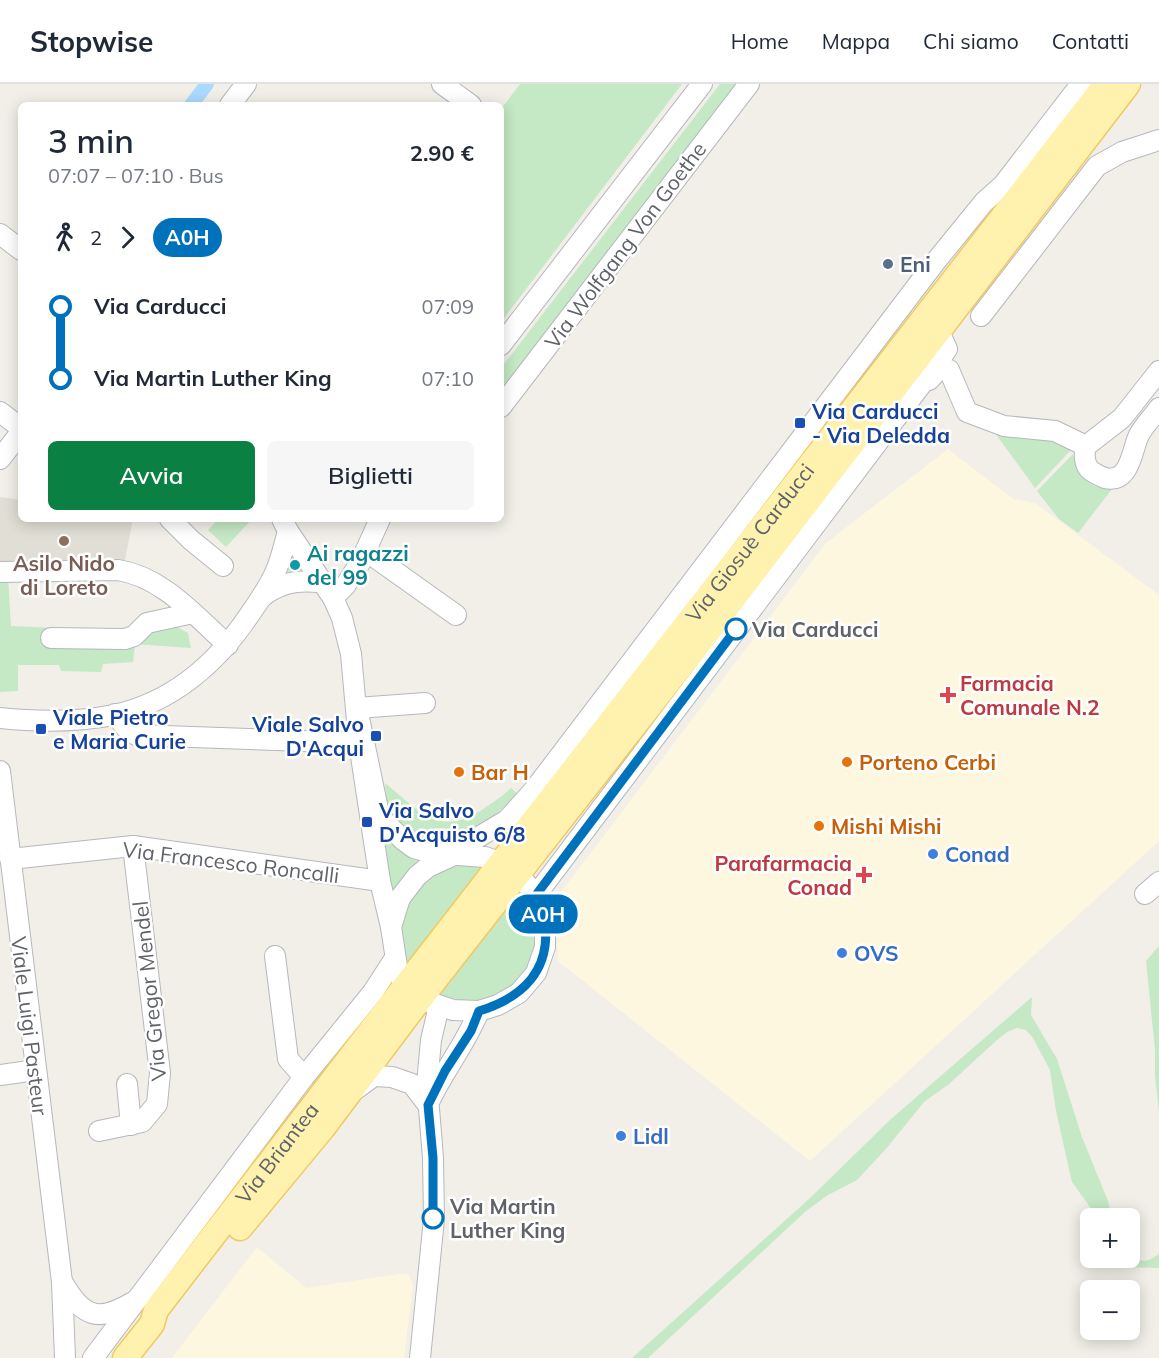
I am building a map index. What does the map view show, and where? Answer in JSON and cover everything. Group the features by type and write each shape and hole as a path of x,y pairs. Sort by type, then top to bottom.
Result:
{"main road":[{"name":"Via Giosuè Carducci","path":"422,996 510,868 1106,84"},
{"name":"Via Giosuè Carducci","path":"510,868 597,773 943,339 1128,84"},
{"name":"Via Briantea","path":"152,1324 166,1319 348,1094 422,996"},
{"name":"Via Briantea","path":"125,1358 152,1324 156,1310 422,996"}],"street":[{"path":"232,102 246,84"},
{"path":"442,84 467,102"},
{"name":"Via Wolfgang Von Goethe","path":"504,341 702,84"},
{"name":"Via Wolfgang Von Goethe","path":"504,403 749,84"},
{"name":"Via Giosuè Carducci","path":"428,1105 427,1084 431,1040 422,996 398,973 395,958 391,927 400,898 412,881 428,867 454,855 467,844 507,820 534,790 936,261 984,202 1003,185 1081,84"},
{"path":"981,316 1097,166 1122,152 1159,140"},
{"name":"Via Giosuè Carducci","path":"936,261 998,224"},
{"path":"0,234 18,248"},
{"path":"943,339 974,414"},
{"name":"Via Giosuè Carducci","path":"536,895 902,412 943,339"},
{"path":"902,412 939,369 949,370 968,412 1004,426 1055,431 1086,446"},
{"path":"1159,371 1122,418 1086,446 1084,453 1089,468 1096,474 1108,478 1115,477 1128,466 1140,433 1159,408"},
{"path":"0,412 18,427"},
{"path":"0,459 18,434"},
{"path":"173,522 223,566"},
{"path":"261,598 272,588 305,580 328,591 346,585 366,551 379,522"},
{"path":"285,525 340,611 351,654 359,743 380,881 391,927"},
{"path":"0,718 52,720 115,714 158,699 179,687 200,672 228,645 261,598 275,574 285,525"},
{"path":"366,551 456,615"},
{"path":"0,572 118,570 132,572 175,597 228,645"},
{"path":"51,638 125,639 134,636 147,623 193,613"},
{"path":"357,708 425,703"},
{"name":"Via Giosuè Carducci","path":"357,708 382,820 414,848 432,853 485,857 510,868"},
{"path":"115,714 127,729 136,735 359,743"},
{"name":"Via Giosuè Carducci","path":"597,773 646,749"},
{"name":"Viale Luigi Pasteur","path":"0,771 6,852 62,1282 65,1358"},
{"name":"Via Francesco Roncalli","path":"6,852 133,846 380,881"},
{"name":"Via Gregor Mendel","path":"99,1131 142,1122 157,1104 160,1073 133,846"},
{"path":"422,996 453,1010 479,1011 498,1005 519,993 536,973 545,947 545,921 536,895 510,868"},
{"path":"275,956 288,1059 304,1077"},
{"path":"93,1358 304,1077 373,992 395,958"},
{"path":"420,1358 434,1219 433,1158 428,1105 445,1071 471,1031 479,1011"},
{"path":"0,1075 36,1070"},
{"name":"Via Briantea","path":"348,1094 374,1076 392,1077 412,1084 428,1105"},
{"path":"127,1084 131,1125"},
{"name":"Viale Luigi Pasteur","path":"62,1282 78,1306 85,1312 96,1315 117,1311 135,1301"}],"shaded area":[{"path":"948,449 1013,499 1035,503 1159,595 1159,841 810,1161 558,961 555,900 826,543"},
{"name":"Asilo Nido di Loreto","path":"0,497 18,500 18,522 132,522 124,565 0,563"},
{"path":"257,1247 306,1288 408,1274 413,1285 404,1358 172,1358"}],"green space":[{"path":"520,84 682,84 504,318 504,105"},
{"path":"720,84 742,84 504,394 504,364"},
{"path":"990,426 1061,441 1071,450 1035,488"},
{"path":"1073,454 1085,480 1096,486 1112,489 1078,533 1059,519 1037,491"},
{"path":"215,522 249,522 226,547 208,530"},
{"path":"293,550 307,573 289,573"},
{"path":"0,571 8,576 11,626 147,632 153,614 188,633 191,648 135,644 133,662 103,664 101,672 61,671 59,665 18,665 18,691 0,692"},
{"path":"385,783 419,811 440,821 466,818 482,810 511,788 518,794 494,816 467,835 452,842 437,844 422,841 396,820 389,811"},
{"path":"381,823 433,859 394,900"},
{"path":"459,863 493,864 410,969 402,941 404,914 408,902 425,880 439,870"},
{"path":"522,883 541,921 531,970 506,993 472,1003 436,994"},
{"path":"1159,946 1159,1113 1146,961"},
{"path":"1032,997 1031,1015 1057,1059 1082,1137 1110,1208 1091,1208 1072,1182 1056,1111 1050,1070 1033,1038 1026,1030 1017,1028 1007,1032 949,1084 924,1102 857,1180 828,1195 806,1211 648,1358 632,1358 808,1200 891,1119"},
{"path":"1159,1254 1159,1268 1140,1267 1140,1260 1151,1259"}],"waterway":[{"path":"193,102 207,84"}],"bus line":[{"name":"A0H","path":"433,1218 433,1158 428,1105 434,1091 471,1031 479,1011 498,1005 519,993 536,973 545,947 545,921 536,895 736,629"}],"place":[{"name":"Eni","path":"888,264"},
{"name":"Via Carducci - Via Deledda","path":"800,423"},
{"name":"Asilo Nido di Loreto","path":"64,541"},
{"name":"Ai ragazzi del 99","path":"295,565"},
{"name":"Via Carducci","path":"736,629"},
{"name":"Farmacia Comunale N.2","path":"948,695"},
{"name":"Viale Pietro e Maria Curie","path":"41,729"},
{"name":"Viale Salvo D'Acqui","path":"376,736"},
{"name":"Porteno Cerbi","path":"847,762"},
{"name":"Bar H","path":"459,772"},
{"name":"Via Salvo D'Acquisto 6/8","path":"367,822"},
{"name":"Mishi Mishi","path":"819,826"},
{"name":"Conad","path":"933,854"},
{"name":"Parafarmacia Conad","path":"864,875"},
{"name":"OVS","path":"842,953"},
{"name":"Lidl","path":"621,1136"},
{"name":"Via Martin Luther King","path":"433,1218"}]}
